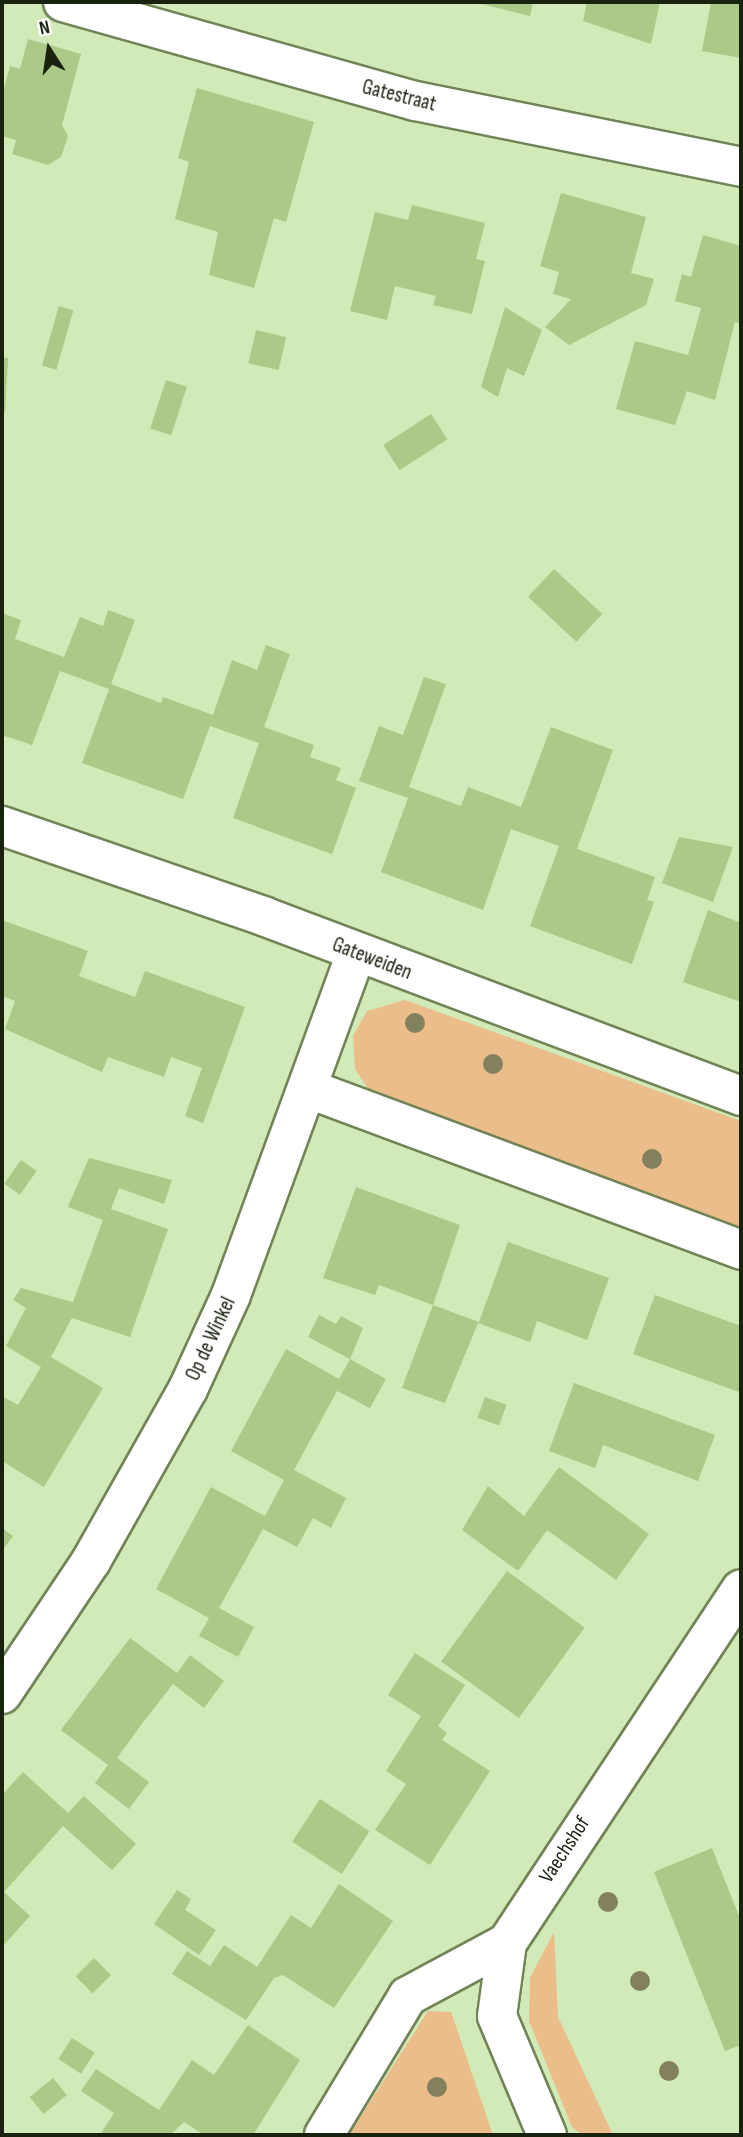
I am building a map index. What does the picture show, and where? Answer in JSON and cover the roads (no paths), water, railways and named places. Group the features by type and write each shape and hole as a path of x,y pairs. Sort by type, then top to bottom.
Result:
{"street":[{"name":"Gatestraat","path":"63,2 415,101 741,167"},
{"name":"Gateweiden","path":"2,826 356,953 741,1096"},
{"name":"Op de Winkel","path":"2,1694 91,1561 188,1389 231,1295 309,1089 356,953"},
{"path":"309,1089 741,1250"},
{"name":"Vaechshof","path":"547,2135 496,2016 507,1942 741,1590"},
{"path":"324,2135 408,1996 507,1942"}]}
